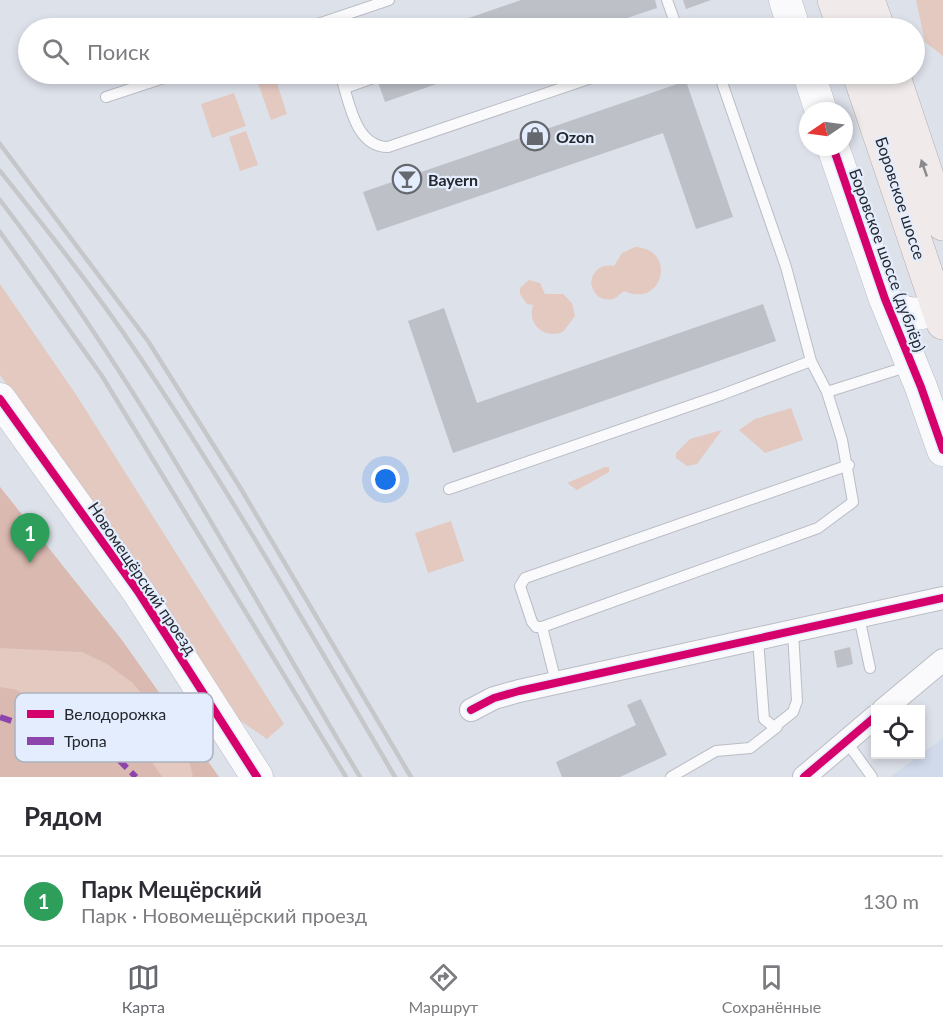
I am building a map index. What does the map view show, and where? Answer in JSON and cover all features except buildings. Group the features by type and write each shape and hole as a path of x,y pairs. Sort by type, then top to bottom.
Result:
{"main road":[{"path":"834,0 840,18"},
{"path":"868,0 874,18"},
{"name":"Боровское шоссе","path":"862,84 941,312"},
{"name":"Боровское шоссе","path":"896,84 943,224"}],"street":[{"path":"785,0 791,18"},
{"path":"811,84 817,102"},
{"name":"Боровское шоссе (дублёр)","path":"836,156 885,299 913,365 943,450"},
{"path":"885,299 898,311 923,315 941,312"},
{"name":"Новомещёрский проезд","path":"0,399 140,593 204,693"},
{"path":"471,710 494,698 556,682 943,598"},
{"path":"889,705 943,660"},
{"name":"Новомещёрский проезд","path":"213,708 257,777"},
{"path":"804,777 871,720"}],"lane":[{"path":"343,18 389,0"},
{"path":"667,0 673,18"},
{"path":"774,0 787,18"},
{"path":"106,98 147,84"},
{"path":"344,84 365,139 379,147 388,147 574,84"},
{"path":"345,88 356,84"},
{"path":"722,84 786,267 811,361 827,392 849,465 853,502 823,526 542,627 534,625 520,586 525,578 849,465"},
{"path":"449,489 721,395 811,361"},
{"path":"827,392 913,365"},
{"path":"859,617 870,668"},
{"path":"542,627 556,682"},
{"path":"671,777 716,751 750,748 793,712 797,701 793,632"},
{"path":"758,639 764,719 771,727 777,727"},
{"path":"846,741 872,777"}],"shaded area":[{"path":"916,0 943,0 943,56 925,42 925,18 920,18"},
{"path":"258,84 277,84 287,114 271,120"},
{"path":"234,93 246,126 212,138 201,104"},
{"path":"246,131 258,165 240,171 229,137"},
{"path":"635,247 648,250 657,257 661,267 656,286 648,292 637,294 624,291 614,299 599,297 591,283 596,271 605,266 614,266 622,253"},
{"path":"529,280 540,283 545,294 563,294 572,303 575,316 563,332 549,334 535,324 532,319 533,305 527,304 520,294 520,288"},
{"path":"0,284 77,396 284,724 267,739 223,709 172,615 0,375"},
{"path":"791,408 803,440 765,453 739,430 755,419"},
{"path":"722,430 697,464 687,466 676,458 676,453 690,439"},
{"path":"609,467 609,472 577,490 567,483"},
{"path":"0,487 121,639 159,693 15,693 15,762 208,762 219,777 0,777"},
{"path":"0,487 121,639 159,693 141,693 133,683 107,664 82,652 0,648"},
{"path":"451,521 464,561 428,573 415,533"},
{"path":"0,687 21,693 15,693 15,762 152,762 162,777 0,777"},
{"path":"943,738 943,777 890,777 914,759 925,759 925,751"},
{"path":"189,762 208,762 219,777 193,777"}],"railway":[{"path":"0,144 148,341 241,489 411,777"},
{"path":"0,171 104,306 171,405 269,563 395,777"},
{"path":"0,200 98,339 144,411 360,777"},
{"path":"0,232 102,376 346,777"}],"marked path":[{"path":"0,717 15,722"},
{"path":"121,762 136,777"}],"cycle path":[{"path":"836,156 885,299 921,387 943,450"},
{"path":"0,399 139,593 203,693"},
{"path":"471,710 494,698 519,691 943,598"},
{"path":"213,708 257,777"},
{"path":"804,777 871,720"}],"place":[{"name":"Ozon","path":"535,136"},
{"name":"Bayern","path":"407,179"},
{"name":"Парк Мещёрский","path":"30,563"}]}
